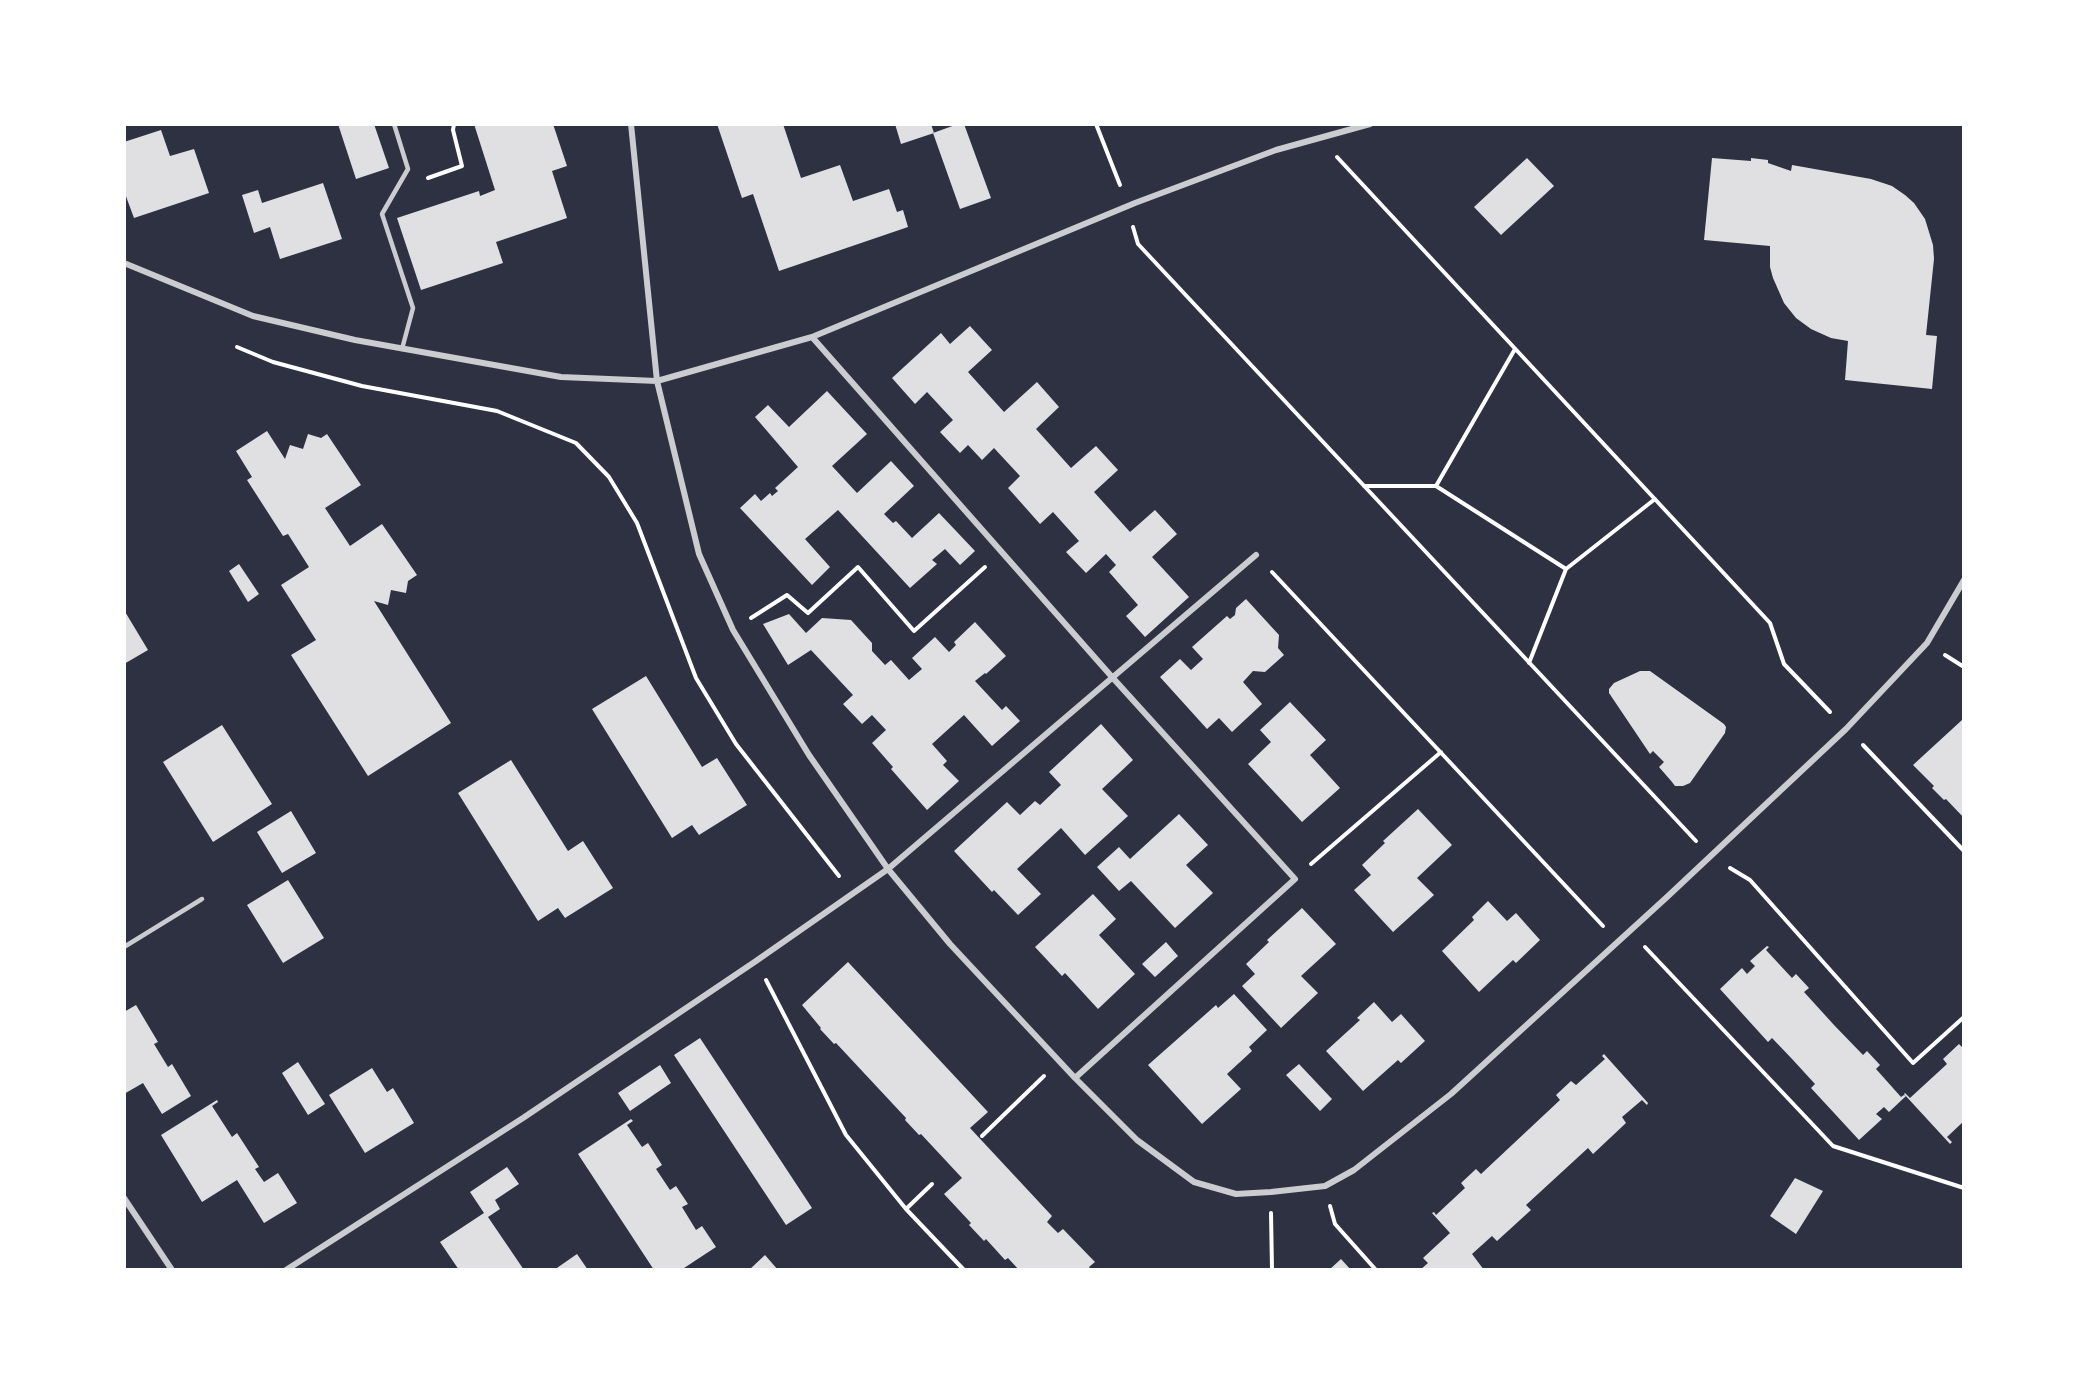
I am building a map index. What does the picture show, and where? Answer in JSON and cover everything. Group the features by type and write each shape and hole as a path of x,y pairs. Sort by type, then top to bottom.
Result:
{"street":[{"path":"632,124 657,381 699,554 733,630 809,755 888,869 950,944 1075,1078 1137,1140 1194,1182 1236,1194 1271,1192 1325,1186 1354,1170 1451,1094 1846,729 1927,643 1964,580"},
{"path":"124,263 253,316 355,340 561,377 657,381 812,337 1127,206 1276,150 1370,124"},
{"path":"812,337 1112,677 1295,879 1075,1078"},
{"path":"286,1269 523,1118 888,869 1256,555"},
{"path":"124,1197 172,1269"}],"lane":[{"path":"394,124 408,169 382,214 413,308 402,349"},
{"path":"124,947 202,899"}],"path":[{"path":"396,190 462,166 453,124"},
{"path":"1096,124 1127,206 1138,244 1710,856 1750,880 1914,1063 1964,1017"},
{"path":"1320,138 1770,623 1784,664 1964,851"},
{"path":"237,347 273,362 362,386 497,411 576,443 609,477 638,523 696,678 736,744 852,894"},
{"path":"1436,486 1515,348"},
{"path":"1364,486 1436,486 1566,568"},
{"path":"1529,663 1566,568 1655,500"},
{"path":"733,630 787,595 808,613 858,567 914,631 1002,552"},
{"path":"1256,555 1618,942"},
{"path":"1295,879 1442,752"},
{"path":"1630,931 1833,1146 1964,1188"},
{"path":"756,961 846,1135 906,1209 964,1269"},
{"path":"982,1136 1059,1061"},
{"path":"906,1209 932,1184"},
{"path":"1325,1186 1335,1224 1376,1269"},
{"path":"1271,1192 1272,1269"}],"building":[{"path":"338,124 374,124 389,168 356,179"},
{"path":"474,124 553,124 567,166 552,171 567,218 496,242 503,263 421,290 397,218 479,191 480,196 495,190"},
{"path":"717,124 783,124 801,178 840,165 853,201 889,189 897,212 903,210 908,227 779,271 753,194 742,198"},
{"path":"895,124 931,124 934,133 901,144"},
{"path":"964,124 991,198 960,209 933,133"},
{"path":"161,130 170,156 194,149 209,193 134,218 124,191 124,142"},
{"path":"1527,158 1554,186 1501,235 1474,207"},
{"path":"1712,158 1768,160 1768,163 1791,171 1792,165 1871,179 1892,186 1914,203 1925,219 1933,245 1934,259 1926,335 1937,336 1932,389 1845,380 1848,341 1831,338 1811,329 1796,318 1784,303 1773,278 1770,267 1770,246 1704,240"},
{"path":"323,183 342,239 280,259 270,227 254,233 242,195 258,190 262,203"},
{"path":"970,326 992,350 968,372 1004,412 1037,382 1059,407 1036,429 1071,468 1096,446 1118,470 1094,492 1130,532 1155,510 1177,534 1152,557 1189,597 1145,637 1126,616 1138,605 1109,572 1116,565 1106,554 1086,573 1066,552 1079,541 1053,512 1040,524 1008,488 1020,476 994,448 982,460 968,445 960,453 940,432 953,420 927,392 915,404 892,378 941,333 950,344"},
{"path":"827,391 867,434 832,466 857,493 891,461 914,486 884,514 893,523 896,521 912,538 939,513 975,551 960,565 945,549 932,560 937,564 910,588 838,510 805,539 830,567 812,585 740,508 755,494 761,501 770,493 772,496 778,491 775,488 798,467 755,417 768,405 789,427"},
{"path":"267,431 285,459 290,445 303,449 308,434 321,438 327,434 361,485 325,508 350,546 382,524 417,575 408,581 406,593 391,590 388,605 374,601 451,723 368,776 291,655 316,640 281,585 309,567 288,534 283,536 247,480 252,477 236,451"},
{"path":"239,564 259,594 248,602 229,571"},
{"path":"1246,599 1279,635 1278,648 1284,655 1265,672 1253,671 1243,682 1262,704 1232,732 1219,718 1207,729 1160,677 1180,659 1191,670 1203,659 1192,647 1227,616 1230,619 1235,615 1236,608"},
{"path":"124,610 148,650 124,664"},
{"path":"789,614 806,633 822,618 851,620 872,643 872,651 885,665 891,660 909,680 922,669 912,658 935,637 949,652 956,645 954,642 975,622 1006,656 975,681 1002,710 1006,706 1020,721 992,746 964,715 932,744 947,761 943,765 959,781 927,810 891,769 893,767 872,743 886,730 872,715 862,724 843,704 853,695 811,650 788,665 763,624"},
{"path":"1640,671 1650,671 1726,727 1725,733 1690,783 1683,786 1675,786 1659,767 1664,762 1653,751 1650,754 1609,693 1614,683"},
{"path":"646,676 702,767 717,758 747,805 699,835 692,825 672,838 592,709"},
{"path":"1290,702 1326,740 1310,755 1340,788 1302,822 1248,764 1271,742 1260,730"},
{"path":"1962,720 1964,721 1962,723 1964,725 1964,818 1932,788 1934,786 1913,765"},
{"path":"1101,724 1133,760 1102,789 1128,816 1085,855 1061,828 1017,869 1041,894 1018,915 994,890 992,892 954,851 1007,802 1020,815 1035,801 1040,805 1061,785 1049,772"},
{"path":"222,725 272,804 213,842 163,762"},
{"path":"511,760 568,851 583,841 613,888 565,918 558,908 538,921 458,793"},
{"path":"1418,809 1452,845 1417,878 1434,895 1393,932 1354,890 1371,875 1362,865 1385,843 1383,841"},
{"path":"291,811 316,853 282,873 257,832"},
{"path":"1179,814 1208,845 1186,865 1213,893 1175,928 1131,881 1119,891 1097,867 1119,847 1130,859"},
{"path":"288,880 324,938 283,963 247,905"},
{"path":"1093,894 1116,919 1099,935 1135,974 1098,1009 1065,973 1062,976 1035,947"},
{"path":"1488,901 1507,921 1516,913 1540,940 1516,963 1513,960 1479,992 1442,951 1474,920 1472,917"},
{"path":"1302,908 1336,944 1301,976 1318,993 1281,1028 1242,986 1255,974 1246,964 1269,942 1267,940"},
{"path":"1166,942 1178,956 1155,977 1142,964"},
{"path":"1767,946 1769,947 1766,950 1792,978 1796,974 1809,988 1804,992 1834,1025 1863,1055 1867,1051 1880,1065 1876,1069 1901,1097 1906,1096 1889,1112 1884,1107 1876,1114 1882,1119 1859,1140 1811,1088 1815,1084 1793,1060 1772,1038 1768,1042 1720,989 1742,968 1747,974 1755,966 1750,961"},
{"path":"848,962 988,1112 970,1128 1052,1216 1047,1222 1058,1233 1063,1229 1095,1262 1089,1267 1091,1270 1019,1270 1008,1258 1005,1260 986,1239 984,1241 944,1194 962,1178 905,1120 906,1118 836,1043 834,1044 820,1029 802,1005"},
{"path":"1234,994 1267,1030 1249,1047 1252,1051 1227,1074 1241,1089 1202,1124 1148,1065 1216,1005 1218,1008"},
{"path":"1374,1002 1392,1022 1401,1014 1425,1041 1401,1063 1398,1060 1363,1091 1326,1051 1360,1020 1357,1018"},
{"path":"136,1005 158,1042 154,1044 168,1067 172,1064 191,1096 162,1114 143,1083 124,1094 124,1012"},
{"path":"700,1038 812,1208 786,1225 674,1055"},
{"path":"1959,1044 1964,1049 1964,1121 1947,1137 1952,1142 1950,1144 1904,1094 1910,1098 1947,1064 1943,1059"},
{"path":"1604,1054 1648,1103 1647,1105 1642,1100 1622,1117 1626,1123 1593,1154 1588,1148 1526,1205 1531,1210 1497,1241 1492,1236 1472,1254 1484,1270 1420,1270 1428,1263 1423,1258 1450,1233 1432,1213 1436,1215 1465,1188 1461,1183 1476,1169 1481,1174 1560,1100 1556,1095 1571,1081 1576,1085 1605,1059 1602,1056"},
{"path":"298,1062 325,1104 308,1115 282,1073"},
{"path":"1299,1064 1332,1099 1320,1111 1286,1075"},
{"path":"660,1065 671,1083 630,1111 618,1093"},
{"path":"372,1068 387,1092 393,1088 414,1123 365,1153 329,1095"},
{"path":"217,1100 218,1102 212,1106 232,1137 237,1133 259,1167 255,1169 264,1182 278,1173 297,1203 264,1223 237,1180 202,1202 161,1135"},
{"path":"631,1119 633,1121 627,1125 642,1147 648,1143 662,1165 656,1169 670,1190 676,1186 688,1204 682,1207 696,1230 702,1226 716,1247 681,1270 654,1270 578,1154"},
{"path":"507,1167 519,1184 495,1200 500,1209 488,1217 524,1270 459,1270 440,1242 484,1213 470,1192"},
{"path":"1795,1178 1823,1191 1796,1234 1770,1216"},
{"path":"577,1254 588,1270 554,1270"},
{"path":"765,1255 778,1270 749,1270"},
{"path":"1341,1259 1351,1270 1329,1270"}]}
